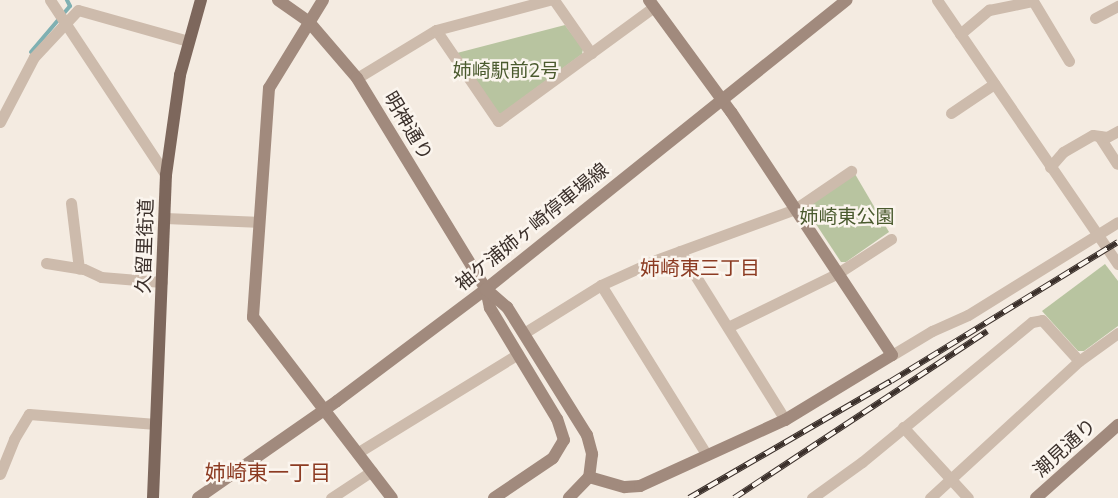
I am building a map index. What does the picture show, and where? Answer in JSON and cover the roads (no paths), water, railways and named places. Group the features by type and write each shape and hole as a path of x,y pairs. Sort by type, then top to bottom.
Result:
{"main road":[{"name":"久留里街道","path":"153,498 166,175 188,42 201,0"}],"street":[{"path":"50,0 166,175"},
{"name":"明神通り","path":"278,0 308,22 357,78 486,289 507,307 524,333 587,435 592,454 589,477"},
{"path":"323,0 268,88 253,317 392,498"},
{"path":"357,78 436,30 550,0"},
{"path":"554,0 592,53"},
{"name":"袖ケ浦姉ヶ崎停車場線","path":"198,498 324,410 486,289 847,0"},
{"path":"937,0 1115,260"},
{"path":"960,34 989,10 1033,1 1069,61"},
{"path":"436,30 498,121 592,53 651,4 722,99 892,355"},
{"path":"0,122 34,57 66,22 76,5 188,42"},
{"path":"1099,12 1118,6"},
{"path":"951,113 994,84"},
{"path":"1050,167 1063,152 1093,135 1108,137 1118,131"},
{"path":"1099,136 1117,164"},
{"path":"524,333 601,285 680,251 795,208 851,171"},
{"path":"71,203 79,269"},
{"path":"165,218 259,222"},
{"path":"569,498 589,477 633,488 784,420 892,355 968,315 1118,222"},
{"path":"728,327 838,273 890,239"},
{"path":"680,251 784,420"},
{"path":"46,263 79,269 100,277 162,282"},
{"path":"601,285 707,455"},
{"name":"明神通り","path":"486,289 490,308 557,419 564,440 561,450 494,498"},
{"path":"812,498 862,462 1038,320 1042,320 1079,362"},
{"path":"930,498 1079,362 1118,333"},
{"path":"357,453 518,354"},
{"path":"0,474 14,439 29,414 156,424"},
{"name":"潮見通り","path":"1036,498 1118,425"},
{"path":"903,427 968,498"},
{"path":"331,498 372,472"}],"waterway":[{"path":"31,52 70,6 67,0"}],"railway":[{"path":"689,498 891,381 1118,242"},
{"path":"734,498 987,331"}],"district":[{"name":"姉崎東三丁目","path":"700,267"},
{"name":"姉崎東一丁目","path":"268,472"}],"park label":[{"name":"姉崎駅前2号","path":"506,71"},
{"name":"姉崎東公園","path":"847,217"}]}
